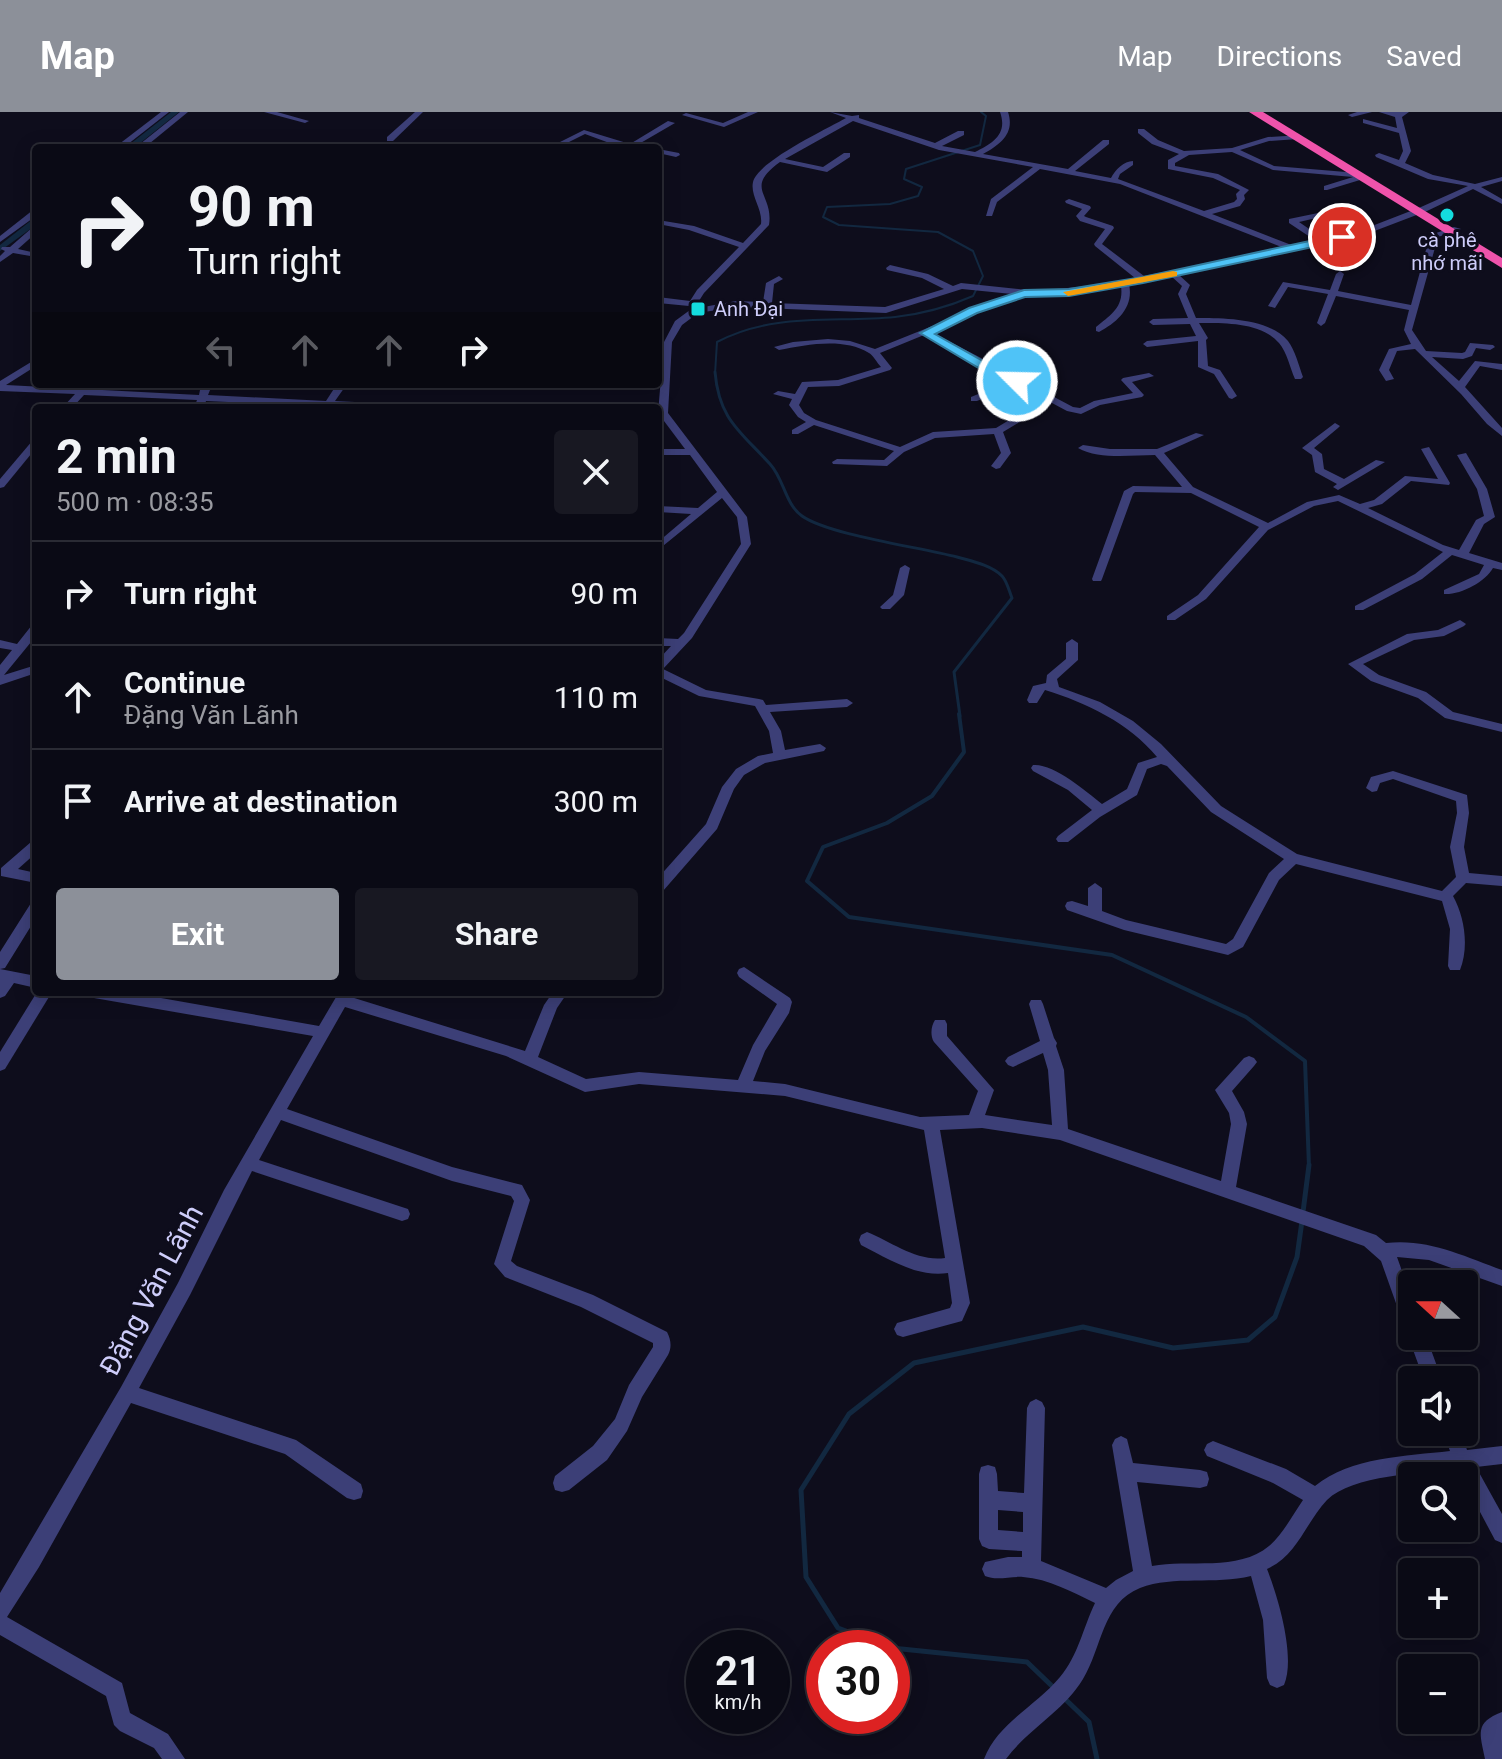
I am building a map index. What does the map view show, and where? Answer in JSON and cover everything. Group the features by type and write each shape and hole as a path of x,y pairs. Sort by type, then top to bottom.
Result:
{"highway":[{"path":"1255,112 1360,176 1502,255"},
{"path":"1267,112 1420,210"},
{"path":"1452,229 1502,264"}],"street":[{"path":"123,144 165,112"},
{"path":"144,144 184,112"},
{"path":"268,112 305,121"},
{"path":"390,139 419,112"},
{"path":"686,115 724,125 754,112"},
{"path":"834,112 939,147 1114,180 1295,249"},
{"path":"662,404 666,339 744,246 760,233 767,219 758,179 780,160 864,112"},
{"path":"974,155 997,145 1004,138 1008,119 1004,112"},
{"path":"1352,115 1368,112"},
{"path":"1383,112 1402,114 1400,142 1407,151 1401,164"},
{"path":"1366,121 1401,131"},
{"path":"633,144 671,123"},
{"path":"1141,131 1162,145 1187,153 1233,150 1268,139 1298,137"},
{"path":"566,144 564,142 584,132 623,144"},
{"path":"939,147 961,133"},
{"path":"1069,172 1106,142"},
{"path":"1233,150 1273,168 1360,176"},
{"path":"662,152 676,155"},
{"path":"1187,153 1171,162 1171,167 1215,176 1245,190 1237,204 1202,216"},
{"path":"780,160 824,170 847,155"},
{"path":"1379,155 1431,177 1474,187 1502,202"},
{"path":"1114,180 1117,173 1130,163"},
{"path":"989,214 994,201 1039,166"},
{"path":"1327,188 1360,176"},
{"path":"662,301 694,308 736,304 886,310 966,285 1024,294 1069,292 1173,274 1361,233 1474,187 1502,179"},
{"path":"1069,201 1087,208 1080,216 1083,219 1110,228 1098,244 1143,280"},
{"path":"1323,242 1292,221 1344,209"},
{"path":"0,240 32,215"},
{"path":"662,223 691,228 744,246"},
{"path":"1452,229 1434,235 1408,330 1424,354 1460,387 1483,416 1502,433"},
{"path":"4,253 32,232"},
{"path":"4,253 32,255"},
{"path":"4,253 32,263"},
{"path":"890,268 925,276 950,288"},
{"path":"1173,274 1186,285 1182,294 1192,320 1204,338 1203,367 1217,372 1232,396"},
{"path":"1321,323 1340,274"},
{"path":"767,305 770,283 779,279"},
{"path":"1099,329 1122,312 1127,298 1125,283"},
{"path":"1272,306 1286,284 1413,308"},
{"path":"875,352 926,333 973,310 1024,294"},
{"path":"1153,322 1239,321 1247,327 1274,334 1285,343 1298,377"},
{"path":"926,333 981,365 1070,409 1081,411 1097,403 1139,395 1126,380 1149,376"},
{"path":"1147,344 1204,338"},
{"path":"779,347 807,341 839,340 875,352 887,368 839,383 805,384 794,405 801,415 813,422 901,450"},
{"path":"981,365 1011,344"},
{"path":"1466,356 1473,345 1490,347"},
{"path":"1389,379 1384,370 1394,349 1417,346"},
{"path":"1424,354 1466,356 1502,367"},
{"path":"1460,387 1481,363"},
{"path":"0,386 32,365"},
{"path":"974,399 1017,381"},
{"path":"0,386 201,403 329,404 339,388"},
{"path":"71,404 82,392"},
{"path":"778,394 796,397"},
{"path":"837,462 887,463 901,450 933,435 998,431 1050,400"},
{"path":"662,414 744,522 744,550 682,643 662,665"},
{"path":"795,432 813,422"},
{"path":"1335,426 1307,448 1317,454 1319,470 1343,483"},
{"path":"996,466 1006,453 998,431"},
{"path":"1083,448 1110,452 1158,452 1199,435"},
{"path":"0,485 32,447"},
{"path":"1362,507 1378,502 1409,478 1445,483 1426,449"},
{"path":"662,452 691,452"},
{"path":"1158,452 1189,489 1266,526 1272,527 1311,504 1334,498 1362,507 1456,553 1496,566"},
{"path":"1359,608 1383,593 1427,574 1456,553 1480,522 1490,517 1488,503 1462,455"},
{"path":"1334,498 1336,489 1343,483 1380,462"},
{"path":"1097,579 1130,490 1189,489"},
{"path":"662,544 723,492"},
{"path":"662,509 701,511"},
{"path":"1171,618 1202,597 1266,526"},
{"path":"1448,592 1483,576 1496,566"},
{"path":"886,607 895,602 900,593 905,568"},
{"path":"1460,624 1440,633 1411,637 1354,664 1375,678 1422,695 1449,715 1502,728"},
{"path":"0,673 32,633"},
{"path":"662,642 682,643"},
{"path":"1054,689 1051,678 1072,660 1072,643"},
{"path":"0,644 20,648"},
{"path":"0,681 32,670"},
{"path":"662,671 690,688 754,702 763,709 775,731 780,755"},
{"path":"1033,700 1037,689 1044,686 1097,705 1162,752 1216,809 1293,858 1446,895 1453,905 1458,925 1455,966"},
{"path":"763,709 847,703"},
{"path":"662,882 712,826 735,777 750,765 780,755 820,748"},
{"path":"1063,839 1101,810 1132,792 1142,766 1168,761"},
{"path":"1037,768 1073,787 1101,810"},
{"path":"1372,788 1375,780 1393,775 1462,798 1463,813 1457,847 1463,878"},
{"path":"32,849 6,872 32,877"},
{"path":"1072,906 1124,925 1228,950 1238,943 1274,877 1293,858"},
{"path":"1446,895 1463,878 1502,881"},
{"path":"1095,888 1095,914"},
{"path":"0,964 32,913"},
{"path":"743,1087 758,1049 784,1009 785,1002 744,973"},
{"path":"0,992 5,976 32,981"},
{"path":"0,1065 43,996"},
{"path":"117,996 322,1032"},
{"path":"344,996 530,1058 585,1086 639,1078 804,1093 861,1110 931,1125 974,1123 1060,1133 1370,1240 1385,1251 1398,1286"},
{"name":"Đặng Văn Lãnh","path":"0,1611 127,1393 248,1163 344,996"},
{"path":"530,1058 551,1005 558,996"},
{"path":"1036,1004 1056,1070 1060,1133"},
{"path":"940,1024 939,1038 986,1090 974,1123"},
{"path":"1013,1061 1050,1043"},
{"path":"1227,1191 1238,1119 1223,1090 1249,1062"},
{"path":"276,1112 452,1174 516,1190 522,1195 522,1200 502,1264 511,1272 587,1301 661,1338 662,1349 635,1391 621,1425 600,1453 562,1483"},
{"path":"903,1329 956,1315 961,1303 931,1125"},
{"path":"248,1163 402,1214"},
{"path":"867,1240 930,1267 942,1269 954,1262"},
{"path":"1385,1251 1404,1247 1428,1252 1502,1278"},
{"path":"127,1393 290,1446 354,1491"},
{"path":"1031,1567 1036,1408"},
{"path":"1121,1445 1144,1577"},
{"path":"1457,1446 1502,1533"},
{"path":"1213,1450 1279,1476 1317,1498"},
{"path":"994,1759 1005,1742 1068,1684 1075,1674 1094,1624 1109,1600 1131,1582 1144,1577 1256,1565 1276,1553 1317,1498 1346,1477 1502,1455"},
{"path":"1126,1472 1200,1479"},
{"path":"988,1474 989,1539 1032,1542"},
{"path":"987,1500 1032,1503"},
{"path":"992,1569 1013,1564 1031,1567 1109,1600"},
{"path":"1256,1565 1269,1598 1277,1637 1277,1678"},
{"path":"0,1624 115,1690 121,1718 161,1741 175,1759"},
{"path":"1495,1759 1490,1730 1502,1722"}],"waterway":[{"path":"134,144 175,112"},
{"path":"715,373 717,342 760,326 804,320 905,316 935,310 973,296 983,276 973,251 938,232 839,225 823,217 827,207 890,204 918,196 922,187 904,179 906,169 980,145 986,116 981,112"},
{"path":"0,249 32,224"},
{"path":"715,373 721,402 733,424 775,470 792,505 802,516 853,535 974,562 1004,578 1012,598 954,672 960,716"},
{"path":"959,714 964,752 932,796 887,823 823,847 807,881 849,917 1112,955 1246,1017 1305,1061 1309,1165"},
{"path":"1303,1212 1309,1165"},
{"path":"843,1630 838,1628 806,1577 801,1490 849,1414 914,1363 1083,1327 1173,1348 1248,1340 1275,1317 1297,1257 1302,1221"},
{"path":"910,1650 1027,1662 1054,1688"},
{"path":"1063,1697 1089,1722 1097,1759"}],"slow traffic":[{"path":"1068,292 1173,274"}],"place":[{"name":"cà phê nhớ mãi","path":"1447,215"},
{"name":"Anh Đại","path":"698,309"}],"route":[{"path":"1017,381 996,373 926,333 973,310 1024,294 1069,292 1143,280 1342,237"}]}
